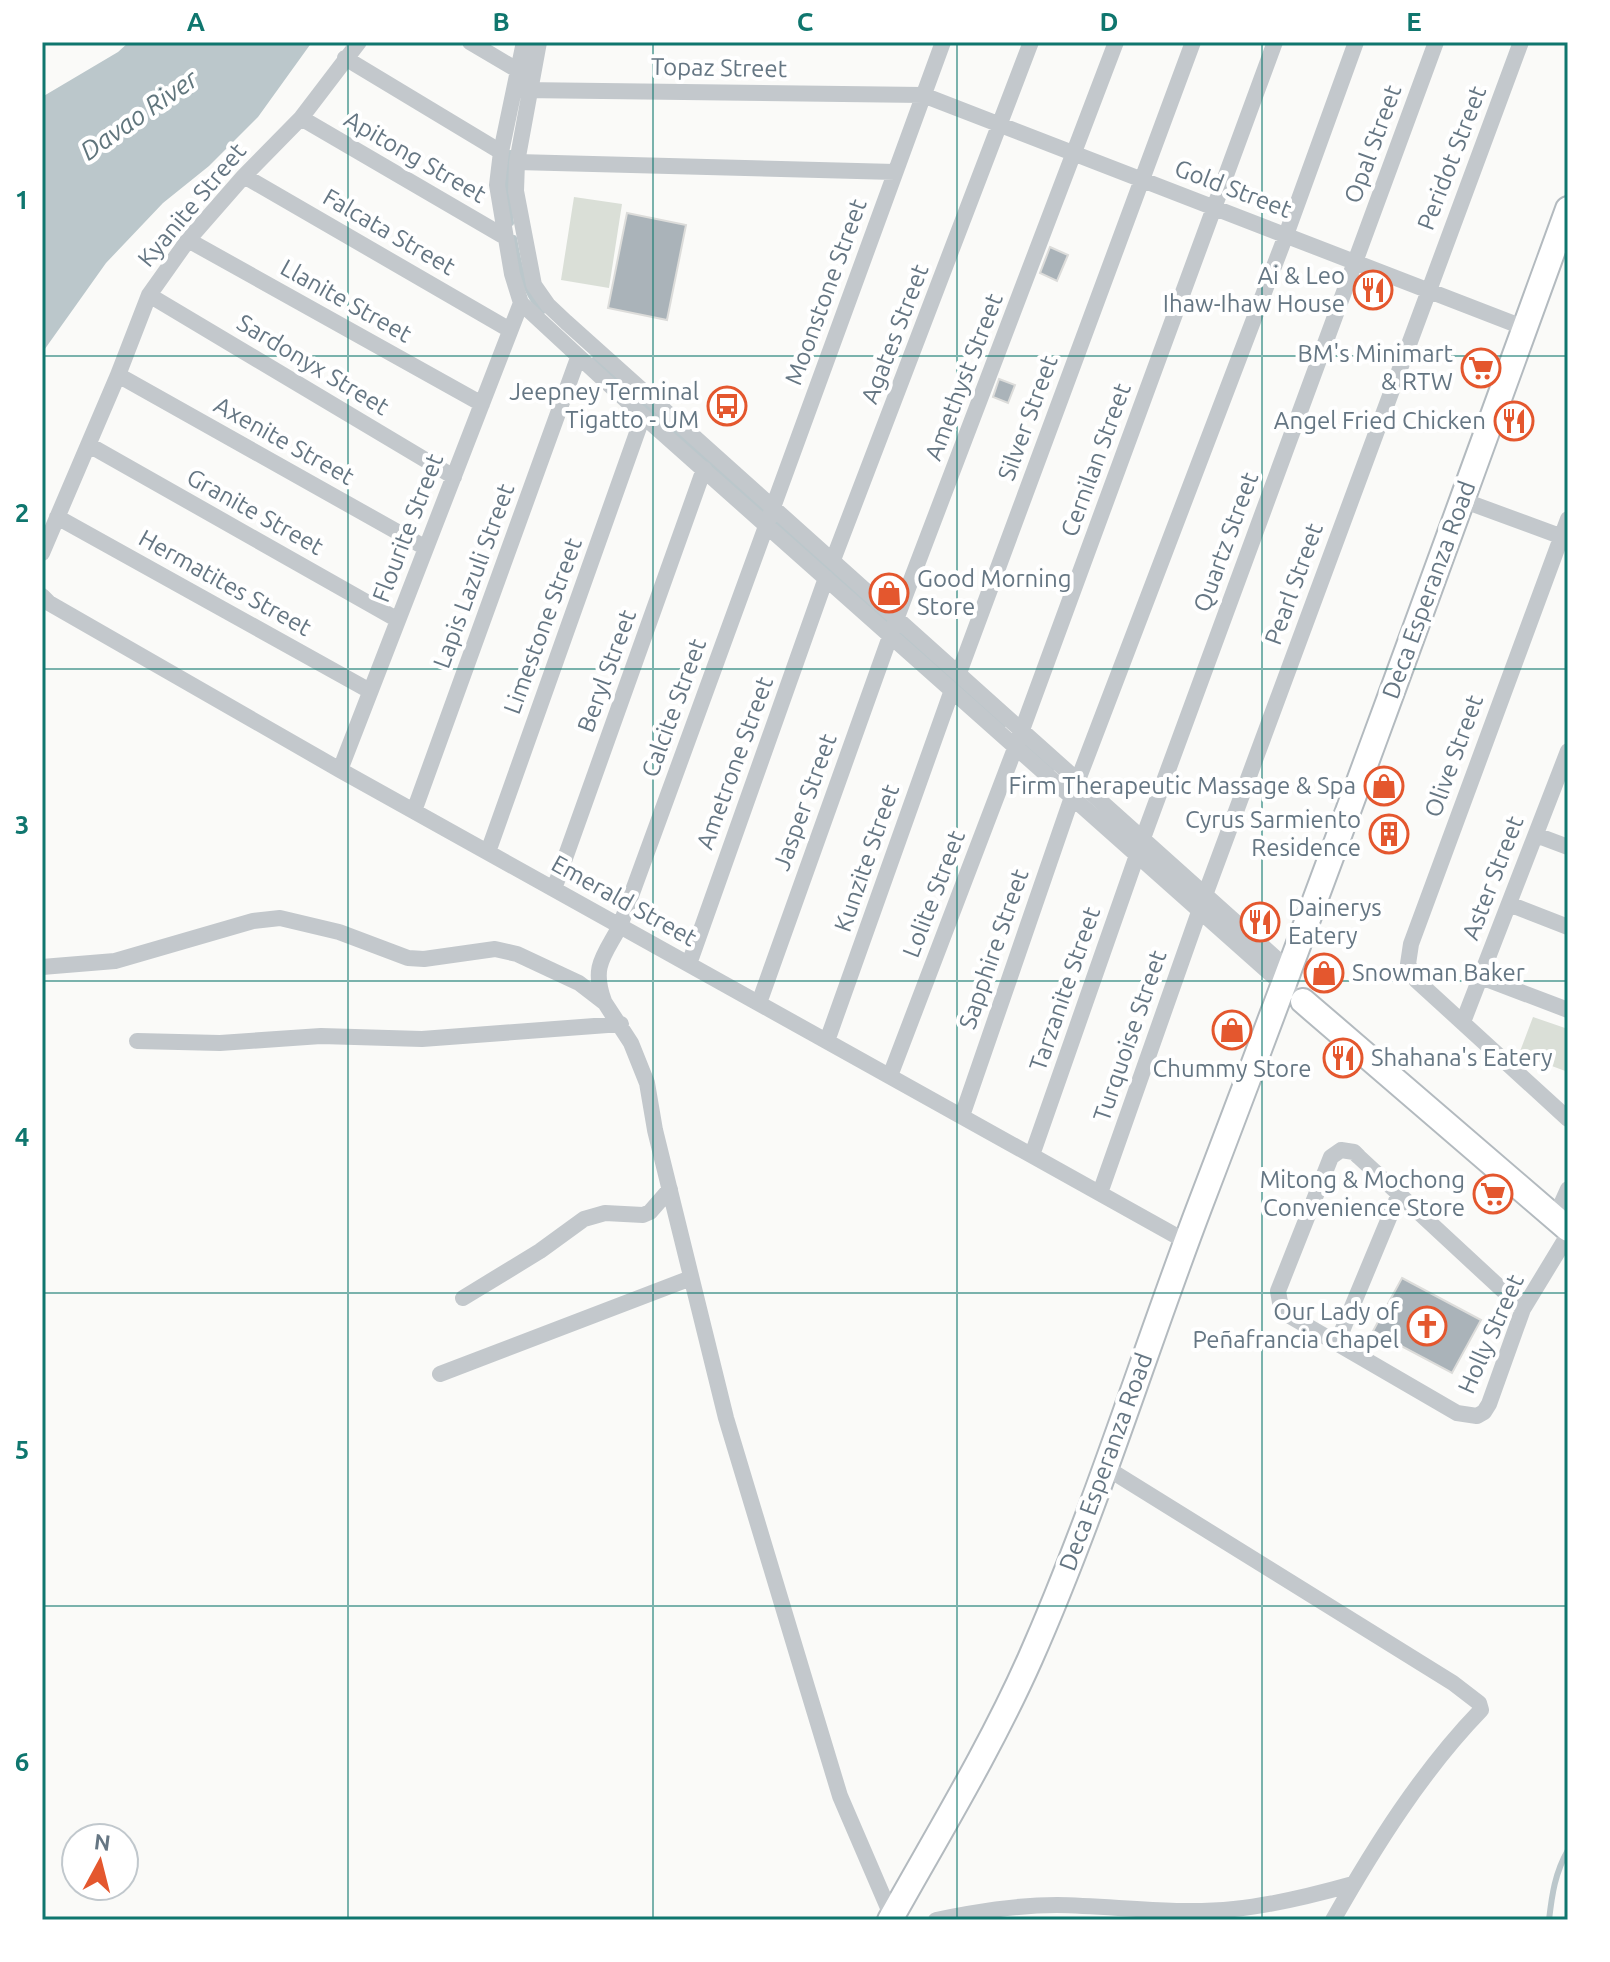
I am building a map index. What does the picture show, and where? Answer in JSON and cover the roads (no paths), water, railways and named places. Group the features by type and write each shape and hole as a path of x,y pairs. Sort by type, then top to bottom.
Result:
{"street":[{"name":"Kyanite Street","path":"42,553 149,295 188,240 244,176 301,118 359,42"},
{"path":"470,42 523,82"},
{"path":"524,42 516,191 530,273 539,295 1143,838 1202,903 1564,1227"},
{"path":"539,42 501,152 497,185 505,237 521,303 578,358 1137,855 1202,903"},
{"name":"Moonstone Street","path":"773,506 943,42"},
{"name":"Agates Street","path":"833,560 1031,42"},
{"name":"Amethyst Street","path":"897,617 1116,42"},
{"name":"Silver Street","path":"959,673 1193,42"},
{"name":"Cernilan Street","path":"1022,730 1275,42"},
{"path":"1078,780 1286,235 1356,42"},
{"name":"Opal Street","path":"1355,262 1436,42"},
{"name":"Peridot Street","path":"1428,290 1521,42"},
{"path":"345,58 501,152"},
{"name":"Topaz Street","path":"523,82 923,95"},
{"name":"Gold Street","path":"923,95 1525,328"},
{"name":"Apitong Street","path":"301,118 505,237"},
{"path":"517,162 895,172"},
{"name":"Falcata Street","path":"244,176 510,330"},
{"name":"Deca Esperanza Road","path":"893,1919 991,1740 1029,1660 1075,1549 1187,1242 1293,986 1462,500 1568,209"},
{"name":"Llanite Street","path":"188,240 482,404"},
{"name":"Quartz Street","path":"1143,838 1355,262"},
{"name":"Pearl Street","path":"1202,903 1428,290"},
{"name":"Sardonyx Street","path":"149,295 454,477"},
{"name":"Flourite Street","path":"340,770 521,303"},
{"name":"Lapis Lazuli Street","path":"414,811 578,358"},
{"name":"Axenite Street","path":"118,375 426,548"},
{"name":"Limestone Street","path":"488,852 643,416"},
{"name":"Granite Street","path":"89,445 398,620"},
{"name":"Beryl Street","path":"554,889 704,469"},
{"path":"1462,500 1565,538"},
{"name":"Calcite Street","path":"605,1003 597,975 601,961 620,926 773,506"},
{"name":"Hermatites Street","path":"57,517 370,691"},
{"name":"Olive Street","path":"1568,519 1565,538 1408,954 1410,971 1416,980 1568,1119"},
{"name":"Ametrone Street","path":"689,964 826,578"},
{"name":"Emerald Street","path":"42,596 49,603 340,770 1187,1242"},
{"name":"Jasper Street","path":"759,1003 897,617"},
{"name":"Kunzite Street","path":"827,1041 952,690"},
{"name":"Lolite Street","path":"890,1076 1022,730"},
{"name":"Aster Street","path":"1463,1022 1567,758"},
{"name":"Sapphire Street","path":"962,1116 1072,797"},
{"path":"1536,835 1568,847"},
{"name":"Tarzanite Street","path":"1032,1155 1143,838"},
{"name":"Turquoise Street","path":"1100,1193 1202,903"},
{"path":"1509,904 1568,927"},
{"path":"42,967 115,961 253,921 280,918 339,932 408,958 424,959 495,949 517,954 579,983 605,1003 621,1024 647,1083 655,1130 726,1418 840,1796 893,1919"},
{"path":"1481,977 1568,1010"},
{"path":"137,1041 220,1043 321,1036 422,1039 621,1024"},
{"name":"Holly Street","path":"1399,1194 1354,1152 1335,1152 1281,1278 1278,1301 1290,1316 1457,1413 1477,1416 1489,1404 1523,1309 1564,1227 1568,1189"},
{"path":"463,1298 540,1251 584,1219 605,1213 643,1215 650,1212 670,1189"},
{"path":"1337,1343 1399,1194 1523,1309"},
{"path":"440,1374 691,1278"},
{"path":"1105,1467 1453,1683 1479,1703 1481,1710 1460,1729 1373,1852 1333,1920"},
{"path":"936,1920 1009,1907 1053,1905 1232,1909 1295,1899 1353,1884"}],"water":[{"name":"Davao River","path":"129,42 312,42 258,117 209,166 163,203 106,263 42,353 42,97 118,52"}],"waterway":[{"path":"510,153 507,190 511,223"},
{"path":"514,238 526,286 542,312"},
{"path":"594,360 762,509"},
{"path":"777,523 887,621"},
{"path":"898,631 1003,725"},
{"path":"1025,744 1052,768"},
{"path":"1549,1920 1555,1884 1568,1850"}],"place":[{"name":"Ai & Leo Ihaw-Ihaw House","path":"1373,290"},
{"name":"BM's Minimart & RTW","path":"1481,368"},
{"name":"Jeepney Terminal Tigatto - UM","path":"727,406"},
{"name":"Angel Fried Chicken","path":"1514,421"},
{"name":"Good Morning Store","path":"889,593"},
{"name":"Firm Therapeutic Massage & Spa","path":"1384,786"},
{"name":"Cyrus Sarmiento Residence","path":"1389,834"},
{"name":"Dainerys Eatery","path":"1260,922"},
{"name":"Snowman Baker","path":"1324,973"},
{"name":"Chummy Store","path":"1232,1030"},
{"name":"Shahana's Eatery","path":"1343,1058"},
{"name":"Mitong & Mochong Convenience Store","path":"1493,1194"},
{"name":"Our Lady of Peñafrancia Chapel","path":"1427,1326"}]}
